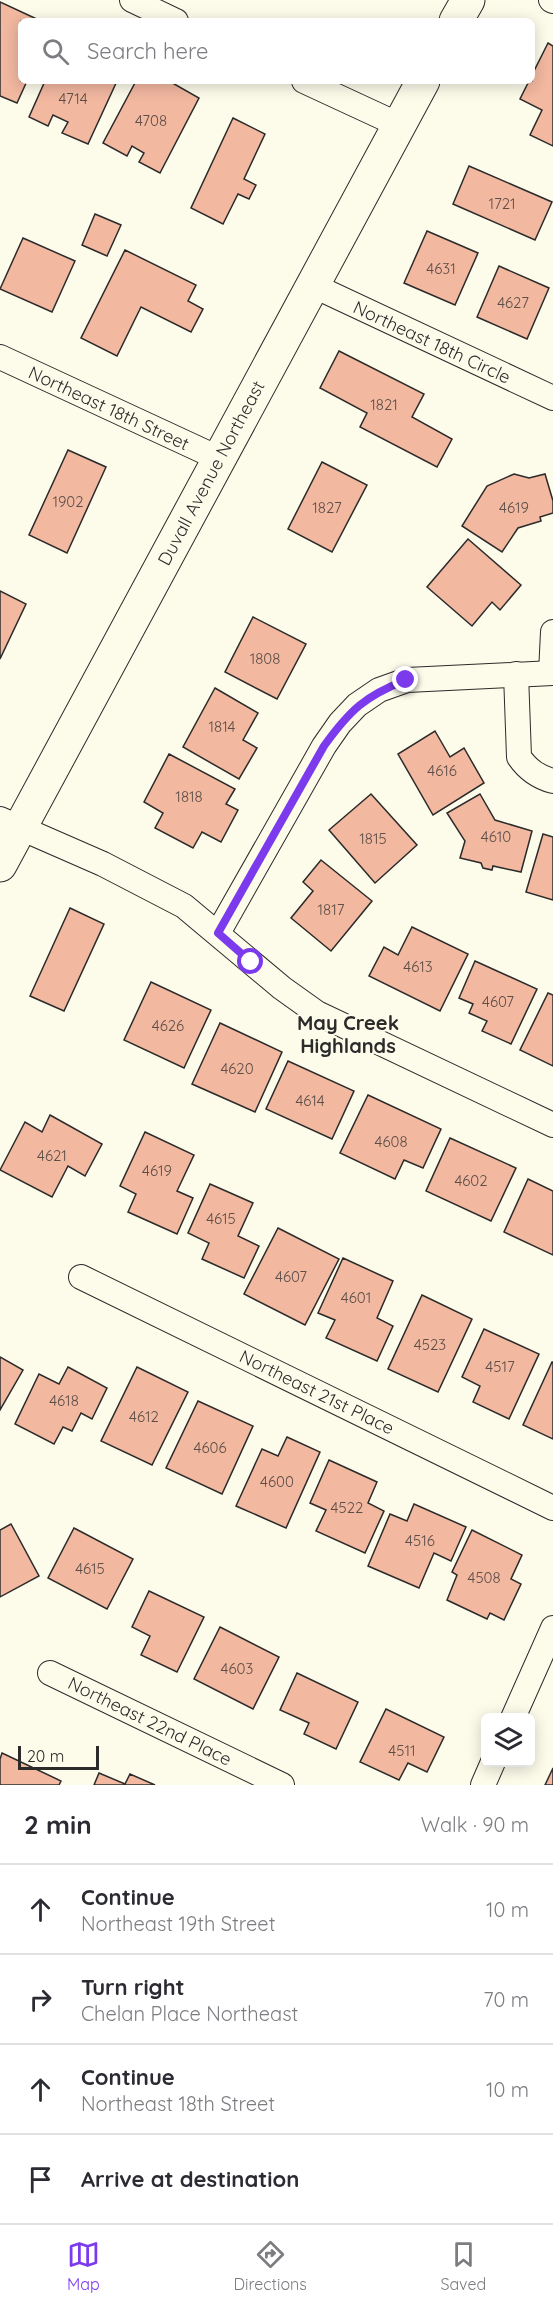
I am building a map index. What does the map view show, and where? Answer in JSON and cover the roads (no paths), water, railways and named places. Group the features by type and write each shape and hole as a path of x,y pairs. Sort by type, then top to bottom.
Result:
{"main road":[{"path":"458,18 468,0"},
{"name":"Duvall Avenue Northeast","path":"0,866 10,824 218,458 421,84"}],"street":[{"path":"132,0 170,18"},
{"path":"310,84 399,125"},
{"name":"Northeast 18th Circle","path":"312,285 553,398"},
{"name":"Northeast 18th Street","path":"0,357 218,458"},
{"path":"218,933 324,746 340,723 357,705 379,690 406,680 552,673 553,632"},
{"path":"516,675 519,757 527,768 538,776 553,781"},
{"path":"10,824 158,891 184,906 274,981 317,1013 553,1125"},
{"name":"Northeast 21st Place","path":"81,1277 553,1508"},
{"path":"515,1713 553,1628"},
{"name":"Northeast 22nd Place","path":"50,1673 282,1785"},
{"path":"483,1785 491,1767"}],"district":[{"name":"May Creek Highlands","path":"348,1034"}]}
